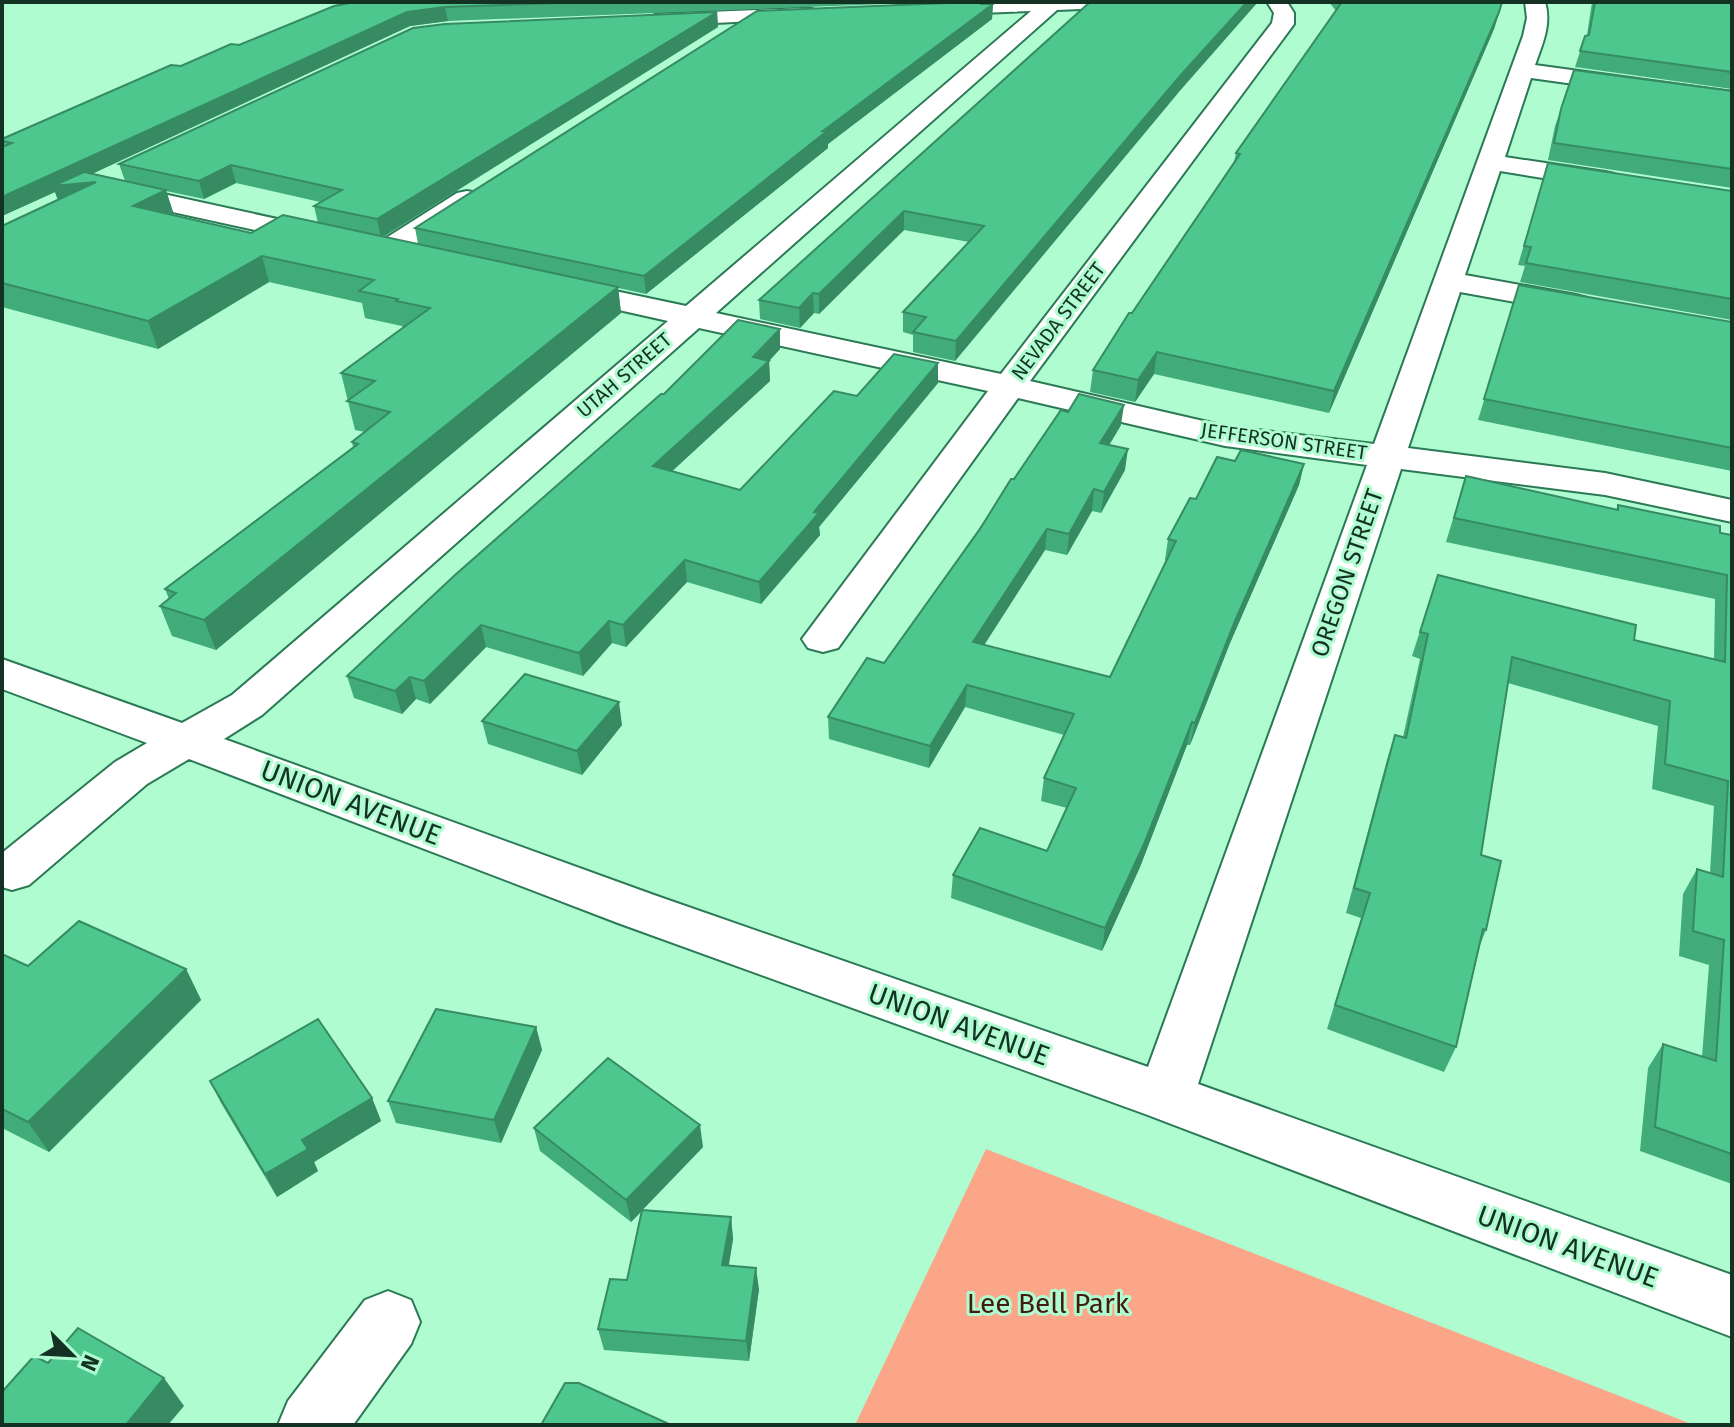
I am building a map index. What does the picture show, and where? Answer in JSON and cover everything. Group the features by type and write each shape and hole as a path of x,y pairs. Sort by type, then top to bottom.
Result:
{"street":[{"path":"907,10 1105,2"},
{"name":"NEVADA STREET","path":"823,639 1009,386 1283,24 1284,13 1277,2"},
{"name":"OREGON STREET","path":"1165,1097 1522,70 1537,22 1538,7 1535,2"},
{"name":"UTAH STREET","path":"187,740 247,705 1052,3"},
{"path":"642,21 829,13"},
{"path":"716,42 752,17"},
{"path":"1522,70 1732,99"},
{"path":"1489,162 1626,183"},
{"path":"105,180 431,261"},
{"path":"385,251 487,186"},
{"path":"1449,281 1606,309"},
{"name":"JEFFERSON STREET","path":"539,284 1225,436 1605,484 1732,511"},
{"name":"UNION AVENUE","path":"2,673 636,909 1165,1097 1732,1306"},
{"path":"12,872 131,773 187,740"},
{"path":"312,1425 388,1322"}],"green space":[{"name":"Lee Bell Park","path":"986,1149 1694,1425 855,1425"}],"building":[{"path":"355,2 587,2 445,7 407,12 2,197 2,147 12,143 2,139 171,65 181,66 334,6"},
{"path":"984,2 980,4 993,4 823,131 827,131 644,276 415,228 757,11"},
{"path":"1090,2 1247,2 1180,76 956,341 913,332 926,317 903,312 984,226 904,211 819,294 813,293 799,308 759,300"},
{"path":"1342,2 1502,2 1334,391 1157,352 1138,380 1093,370 1240,154 1236,153"},
{"path":"1595,2 1732,2 1732,72 1580,51 1585,36 1589,35"},
{"path":"717,12 377,219 314,206 342,190 231,165 199,181 119,164 413,28"},
{"path":"1574,70 1732,91 1732,169 1554,143"},
{"path":"1548,163 1732,191 1732,299 1526,263 1531,247 1524,246"},
{"path":"84,172 166,190 133,206 251,233 283,215 618,287 204,620 160,606 176,593 165,589 358,444 352,442 390,412 347,401 375,381 341,373 430,308 359,291 374,280 262,256 148,321 2,283 2,226 96,182 53,186"},
{"path":"1519,285 1732,322 1732,448 1484,399"},
{"path":"738,320 780,329 753,357 769,361 653,466 740,490 834,391 857,396 894,354 938,363 814,512 819,513 759,582 685,560 623,625 609,621 579,653 481,625 424,681 410,677 395,691 347,676 455,575 664,394"},
{"path":"1079,394 1124,405 1100,443 1128,449 1104,492 1094,489 1069,534 1047,529 973,642 1110,677 1176,541 1168,539 1190,498 1196,499 1217,457 1235,461 1241,450 1304,464 1235,621 1195,723 1192,722 1144,844 1105,928 953,875 980,828 1047,851 1076,788 1044,778 1074,714 967,685 930,746 828,717 867,658 884,663 1061,410 1068,412"},
{"path":"1466,476 1618,510 1618,505 1720,526 1720,533 1732,535 1732,1154 1655,1127 1663,1044 1716,1061 1724,940 1693,931 1697,869 1723,877 1728,781 1665,764 1670,701 1512,657 1481,855 1501,861 1456,1047 1335,1005 1370,893 1354,888 1395,735 1406,738 1428,634 1420,632 1438,575 1636,625 1634,640 1725,662 1727,575 1454,518"},
{"path":"525,674 619,702 577,751 482,721"},
{"path":"79,921 186,969 28,1122 2,1109 2,954 28,966"},
{"path":"436,1009 536,1027 494,1120 388,1101"},
{"path":"318,1019 372,1098 302,1140 308,1149 265,1174 210,1081"},
{"path":"608,1058 700,1125 626,1200 534,1128"},
{"path":"642,1210 731,1217 722,1265 756,1268 746,1341 598,1329 610,1279 627,1280"},
{"path":"78,1328 164,1378 126,1425 2,1425 2,1392 34,1356 48,1363"},
{"path":"565,1383 579,1383 671,1425 541,1425"}]}
